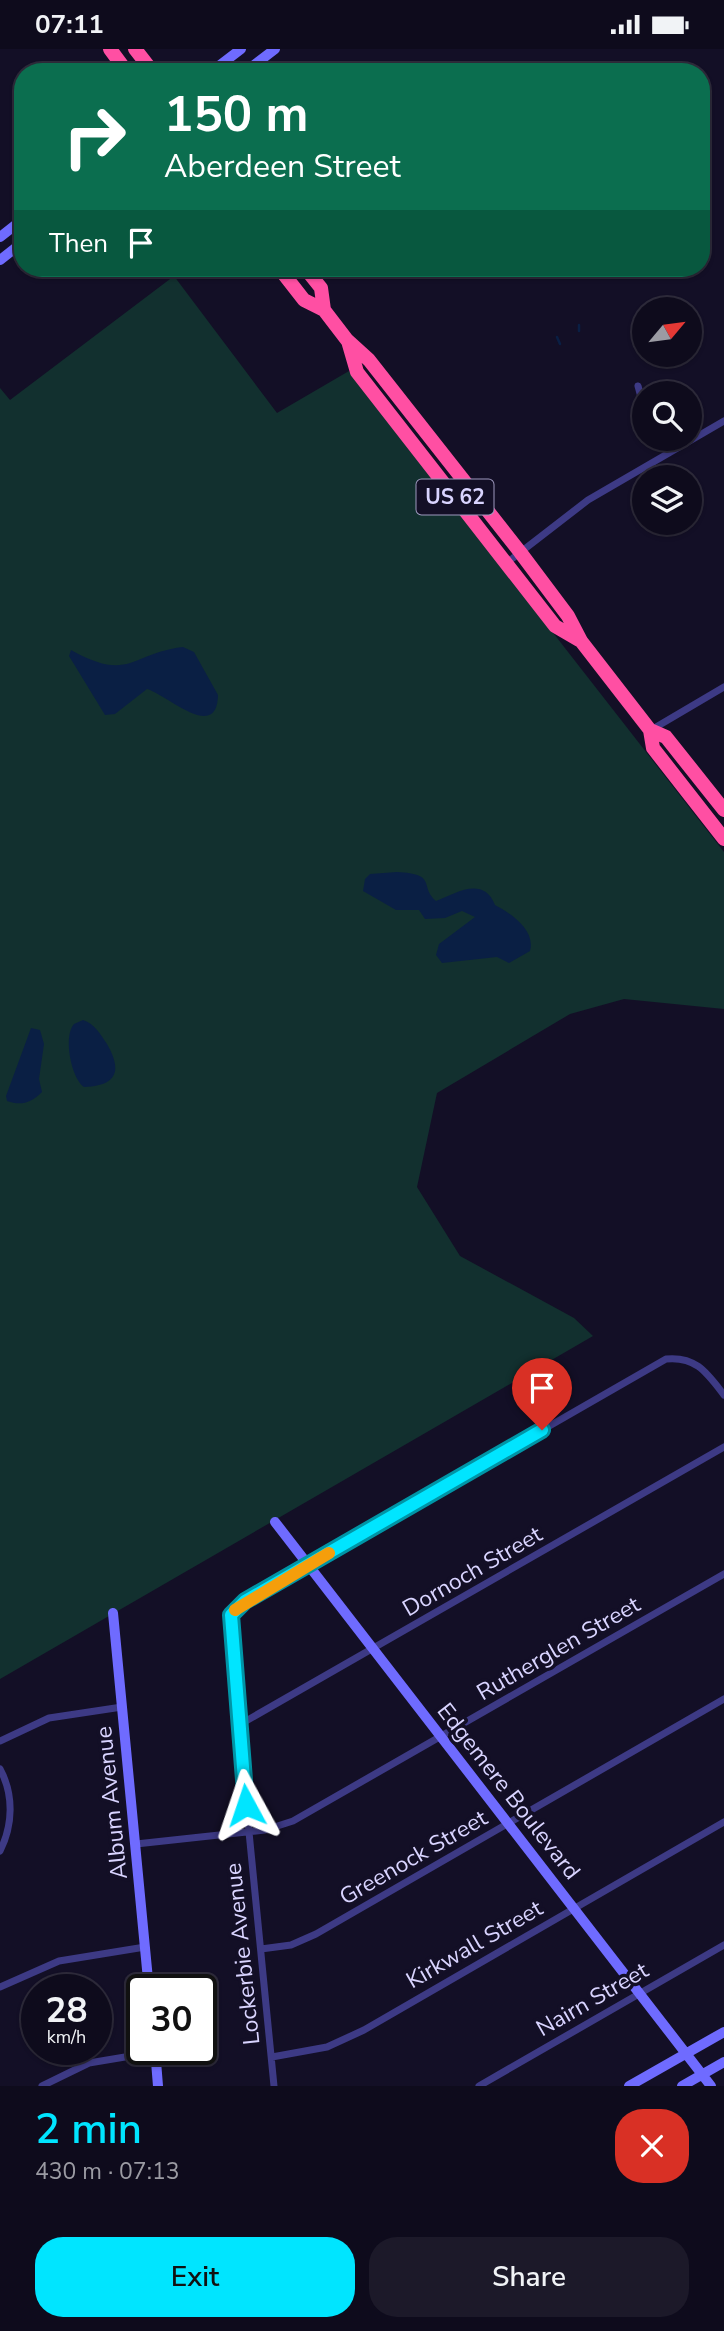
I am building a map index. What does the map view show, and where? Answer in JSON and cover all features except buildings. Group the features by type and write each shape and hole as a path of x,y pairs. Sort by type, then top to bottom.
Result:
{"highway":[{"path":"135,49 146,63"},
{"name":"US 62","path":"286,277 304,300 324,310"},
{"name":"US 62","path":"312,277 321,288 324,310 349,345 369,360 516,555"},
{"name":"US 62","path":"349,345 357,372 555,626 578,639 650,730 653,748 724,839"},
{"path":"516,555 578,639"},
{"name":"US 62","path":"650,730 667,737 724,810"}],"street":[{"path":"222,63 240,49"},
{"path":"257,63 275,49"},
{"path":"0,237 14,226"},
{"path":"0,260 14,249"},
{"path":"516,555 574,509 724,421"},
{"path":"650,730 724,687"},
{"path":"307,1565 659,1363 682,1358 701,1366 724,1395"},
{"name":"Dornoch Street","path":"239,1725 374,1651 724,1447"},
{"name":"Edgemere Boulevard","path":"275,1522 711,2086"},
{"name":"Lockerbie Avenue","path":"274,2086 229,1619 234,1611 307,1565"},
{"name":"Rutherglen Street","path":"136,1844 248,1832 277,1827 300,1818 724,1574"},
{"name":"Album Avenue","path":"113,1613 148,1974"},
{"name":"Greenock Street","path":"261,1949 291,1945 309,1938 724,1699"},
{"path":"0,1741 49,1718 122,1707"},
{"path":"0,1769 8,1786 10,1807 8,1832 0,1851"},
{"name":"Kirkwall Street","path":"272,2057 327,2047 363,2031 724,1822"},
{"name":"Nairn Street","path":"480,2086 724,1945"},
{"path":"0,1987 59,1961 145,1947"},
{"path":"629,2086 724,2032"},
{"path":"42,2086 89,2063 126,2056"},
{"path":"682,2086 724,2062"},
{"path":"156,2065 158,2086"}],"green space":[{"path":"173,277 277,413 349,371 724,852 724,1009 624,999 570,1014 437,1093 417,1187 460,1256 574,1318 593,1336 0,1679 0,388 10,400"}],"water":[{"path":"183,647 194,652 218,695 215,709 209,715 200,716 189,712 147,689 115,714 105,715 69,656 71,650 91,660 119,665"},
{"path":"397,872 423,878 436,901 468,889 483,891 495,905 526,929 531,943 530,951 509,963 497,957 442,963 436,955 439,944 475,917 462,911 445,918 425,919 419,910 396,910 363,891 365,879 370,874"},
{"path":"83,1020 99,1033 115,1062 114,1075 104,1084 84,1087 72,1066 69,1038 74,1024"},
{"path":"31,1028 40,1030 44,1044 39,1079 42,1092 26,1103 12,1103 7,1101 6,1096"}],"waterway":[{"path":"579,325 579,331"},
{"path":"557,337 560,344"}],"slow traffic":[{"path":"235,1610 245,1601 329,1553"}],"route":[{"path":"246,1805 229,1619 236,1608 542,1430"}]}
